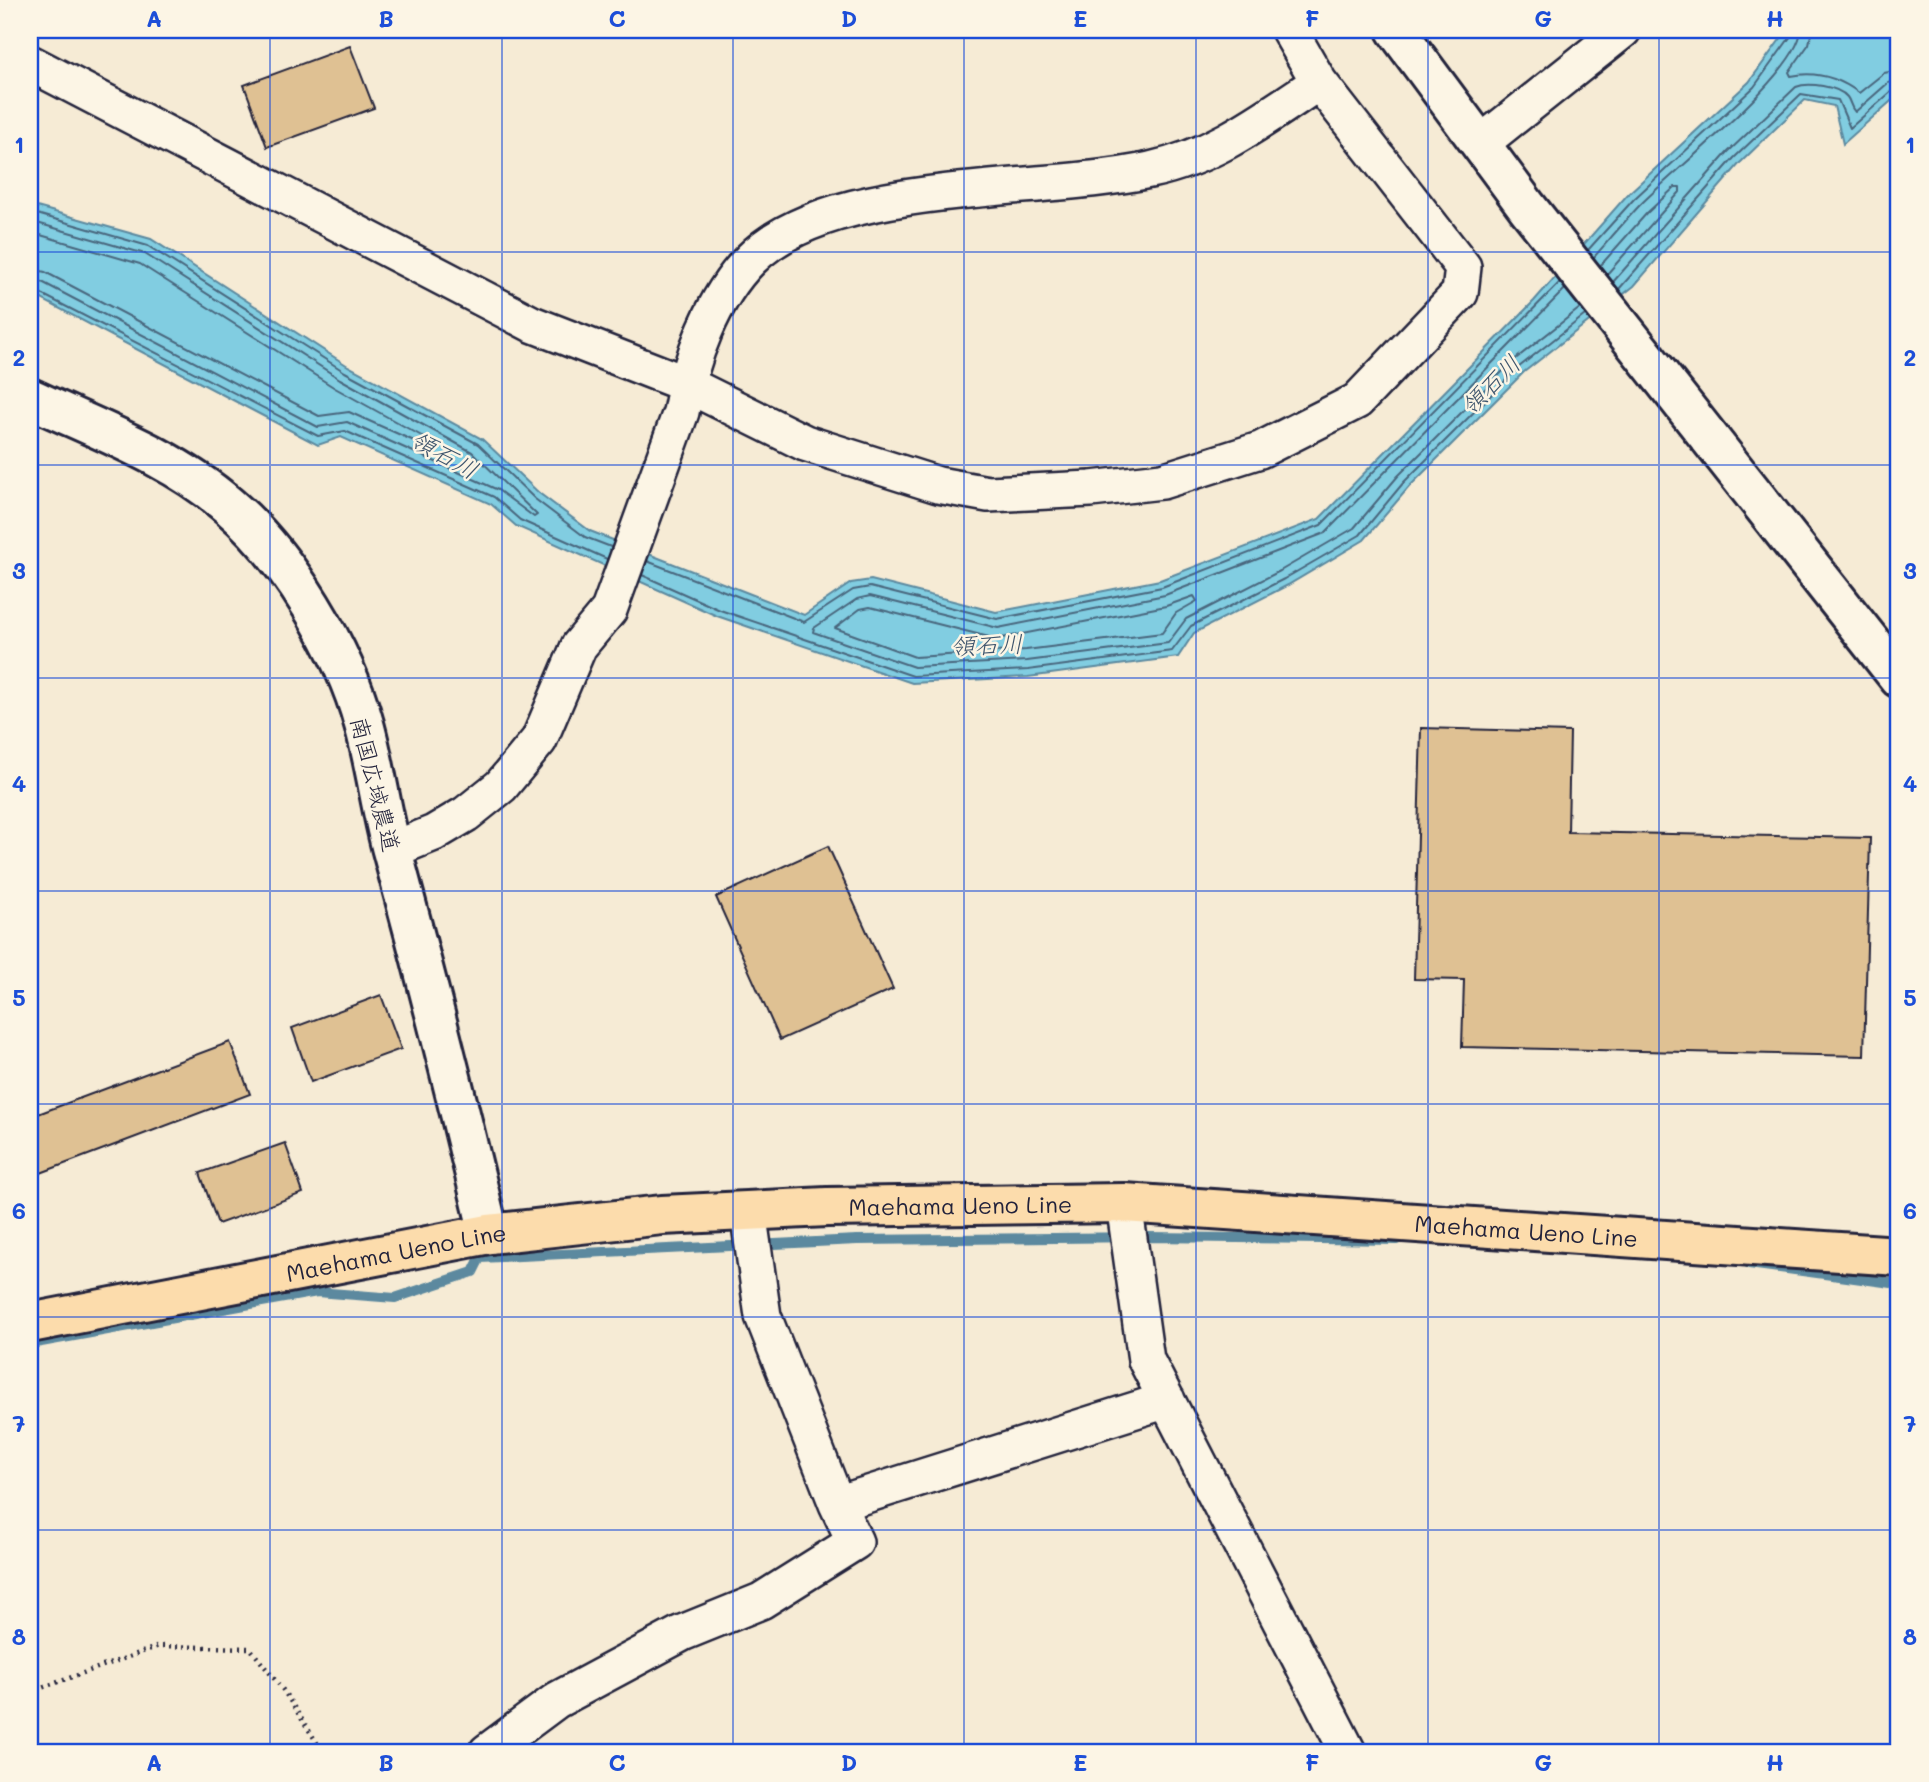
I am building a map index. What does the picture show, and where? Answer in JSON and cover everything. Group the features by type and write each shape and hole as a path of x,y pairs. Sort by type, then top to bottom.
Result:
{"main road":[{"name":"Maehama Ueno Line","path":"30,1323 489,1234 662,1215 827,1207 1124,1203 1899,1256"}],"street":[{"path":"30,63 532,324 683,398 805,443 938,485 988,494 1091,489 1162,481 1260,450 1357,401 1460,293 1464,267 1319,82 1289,30"},
{"path":"1396,30 1527,207 1899,678"},
{"path":"1480,144 1623,30"},
{"path":"391,850 434,833 466,814 501,786 539,740 579,646 609,610 708,326 735,278 752,258 797,229 825,217 890,201 1151,170 1209,150 1237,136 1319,82"},
{"name":"南国広域農道","path":"30,398 180,468 231,506 268,546 299,586 331,643 359,711 391,850 435,1004 489,1234"},
{"path":"1124,1203 1146,1360 1348,1752"},
{"path":"486,1752 556,1700 682,1633 761,1601 855,1542 837,1504 763,1315 748,1211"},
{"path":"837,1504 1167,1400"}],"path":[{"path":"30,1692 159,1646 250,1648 283,1690 323,1752"}],"water":[{"name":"領石川","path":"1787,30 1899,30 1899,94 1843,144 1834,106 1805,100 1740,163 1634,286 1524,372 1409,487 1364,540 1288,585 1194,633 1178,657 1028,677 912,683 717,616 516,526 491,504 341,437 318,445 30,293 30,205 151,239 348,366 482,439 539,493 590,531 804,615 851,583 871,580 996,612 1160,580 1319,519 1534,301 1628,194 1749,82"}],"building":[{"path":"350,46 374,108 267,147 244,85"},
{"path":"1421,728 1570,732 1568,832 1870,838 1864,1056 1462,1047 1464,980 1414,979"},
{"path":"828,846 893,989 780,1040 716,897"},
{"path":"381,995 401,1049 311,1082 292,1028"},
{"path":"230,1042 250,1094 30,1177 30,1117"},
{"path":"285,1143 303,1193 218,1224 200,1173"}],"waterway":[{"path":"30,1344 317,1292 395,1298 473,1272 480,1258 857,1240 1148,1237 1398,1240"},
{"path":"1749,1264 1899,1284"}]}
